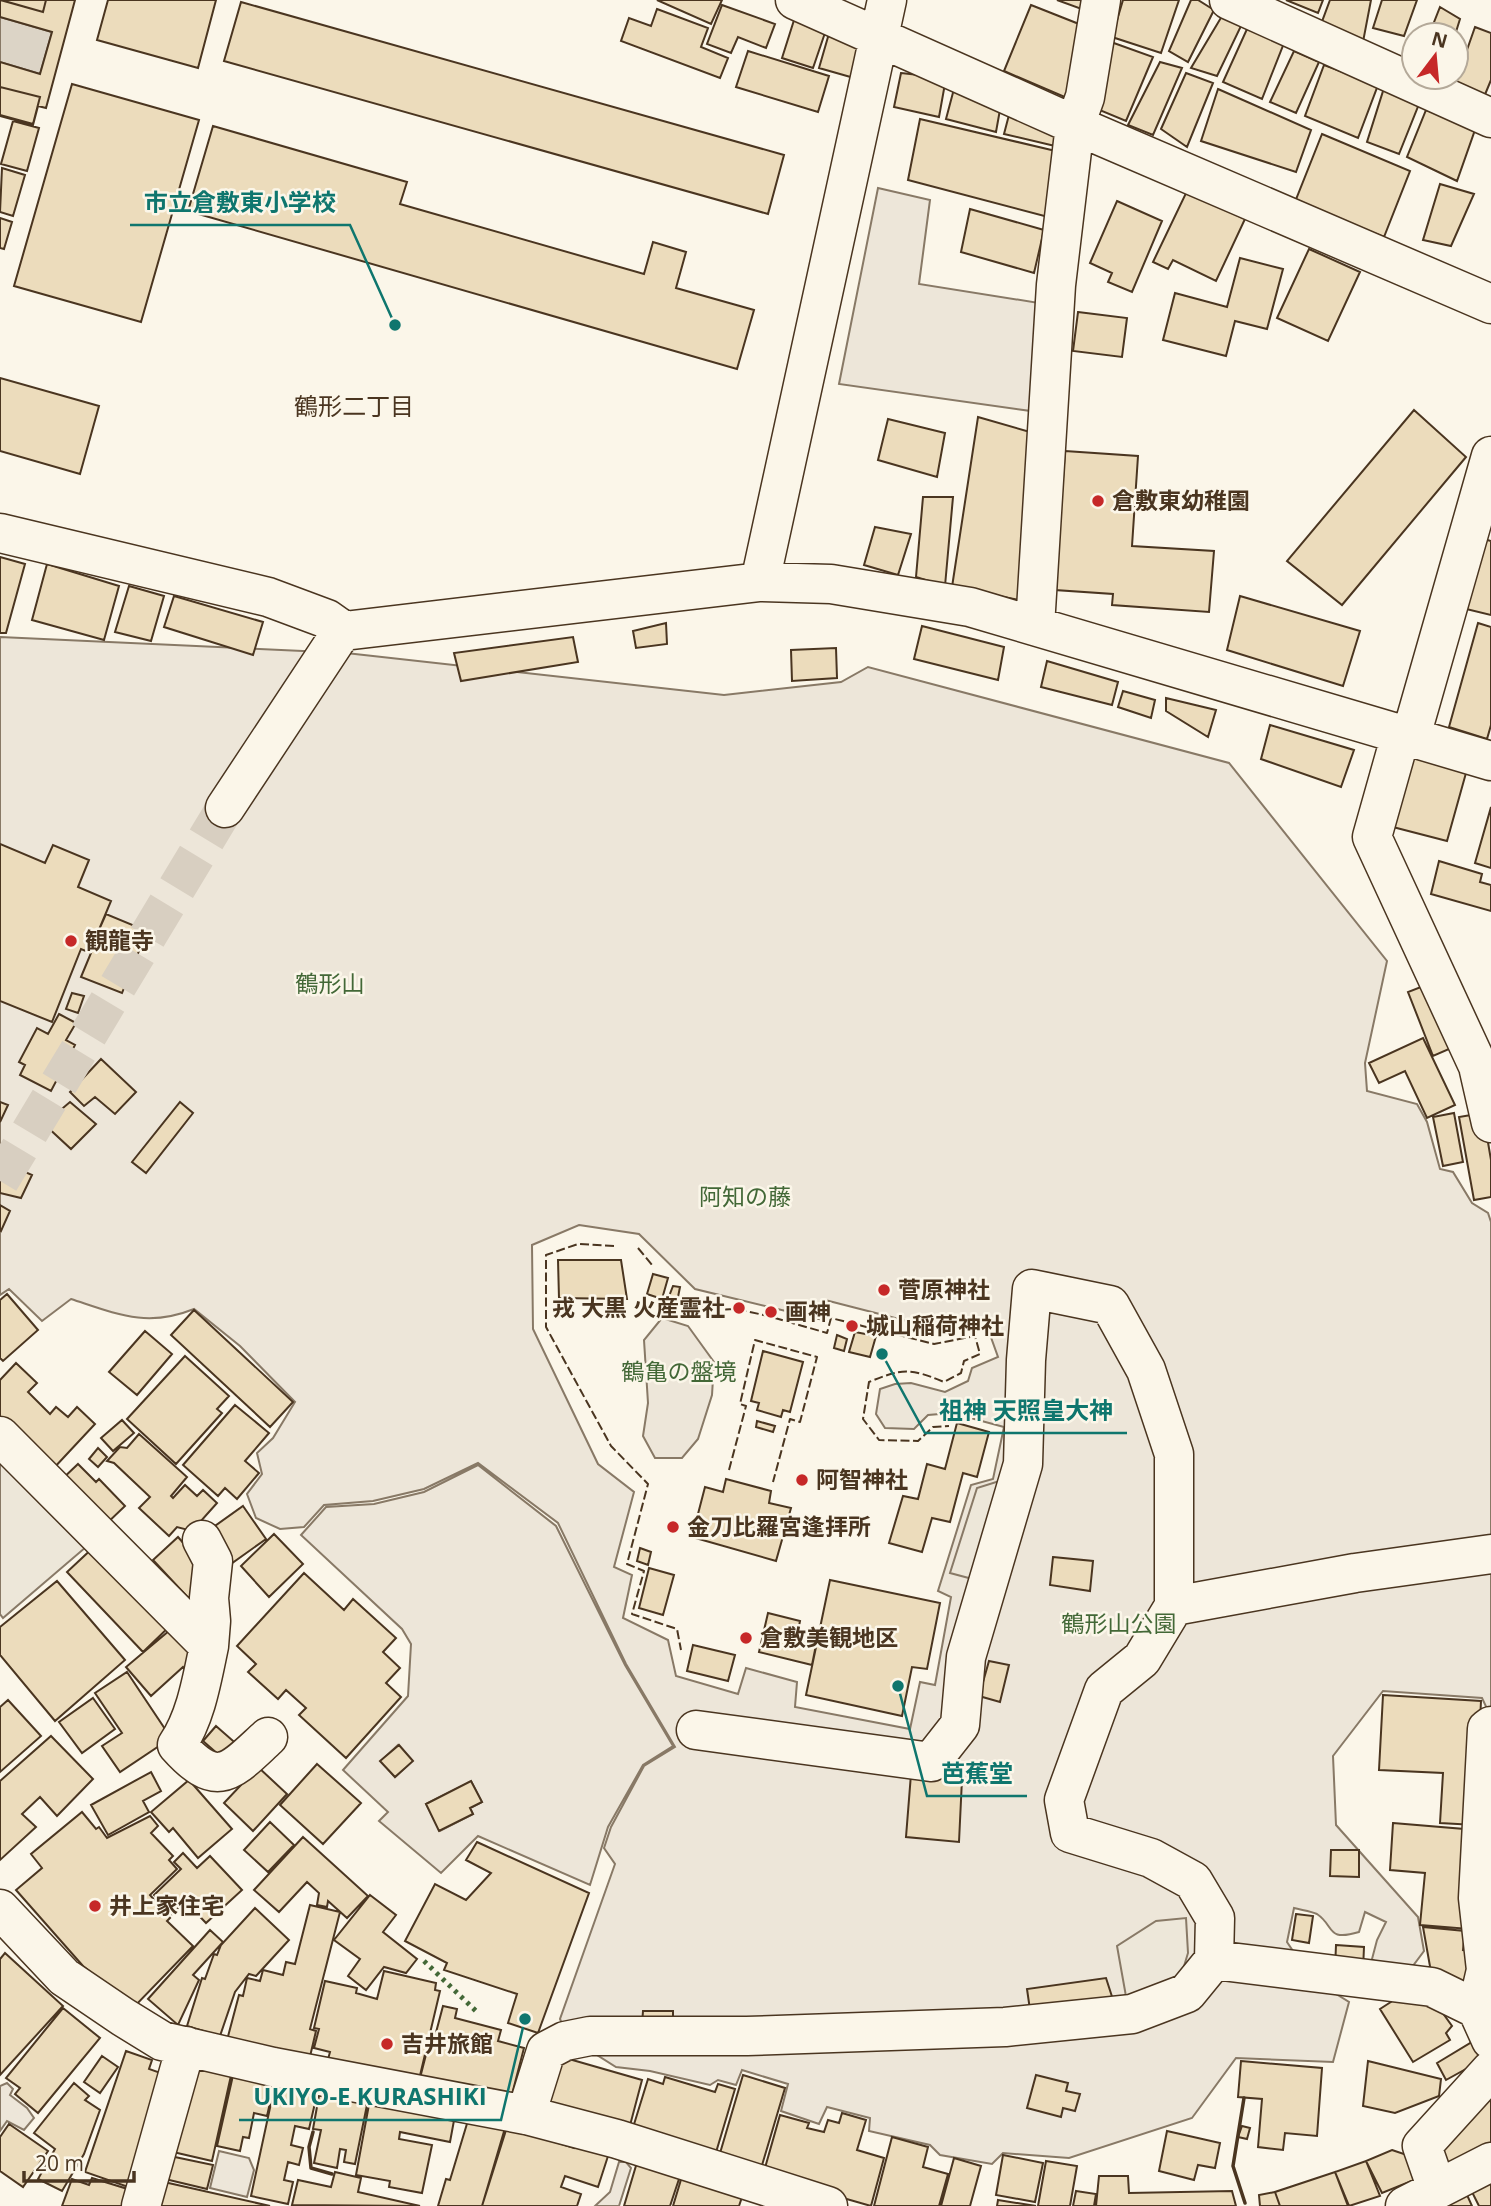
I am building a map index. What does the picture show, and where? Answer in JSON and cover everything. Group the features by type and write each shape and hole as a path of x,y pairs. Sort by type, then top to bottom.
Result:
{"street":[{"path":"795,0 1075,125 1491,304"},
{"path":"760,582 887,0"},
{"path":"1035,626 1056,285 1075,125 1085,97 1101,0"},
{"path":"1229,0 1491,118"},
{"path":"1491,456 1406,735 1371,837 1478,1066 1491,1123"},
{"path":"0,533 268,597 327,619 344,631"},
{"path":"225,808 344,631 760,582 831,584 970,607 1491,761"},
{"path":"526,2115 547,2051 565,2041 590,2036 747,2036 1006,2027 1132,2014 1187,1993 1214,1960 1215,1918 1193,1881 1151,1858 1070,1833 1064,1800 1104,1690 1142,1659 1174,1606 1174,1454 1146,1370 1110,1306 1032,1289 1026,1360 1023,1464 966,1657 960,1725 931,1762 696,1730"},
{"path":"0,1436 209,1646"},
{"path":"202,1540 213,1561 208,1598 211,1621 209,1646 201,1686 184,1735 177,1745 189,1759 203,1768 217,1772 230,1771 268,1737"},
{"path":"1174,1606 1355,1573 1491,1554"},
{"path":"1484,2024 1486,1970 1478,1898 1487,1729 1491,1726"},
{"path":"0,1909 64,1977 123,2018 162,2040 314,2075 526,2115 617,2139 765,2196 828,2206"},
{"path":"1214,1960 1432,1987 1484,2024"},
{"path":"141,2206 186,2046"},
{"path":"1491,2070 1422,2146 1421,2198 1491,2162"}],"green space":[{"path":"878,188 930,200 919,284 1039,303 1031,411 839,384"},
{"name":"鶴形山","path":"0,637 346,653 724,695 841,682 868,667 1229,763 1387,961 1365,1063 1367,1091 1417,1104 1427,1122 1440,1169 1453,1172 1472,1203 1488,1213 1491,1222 1491,1717 1482,1698 1383,1691 1333,1756 1336,1825 1418,1917 1424,1951 1412,1967 1388,1971 1372,1959 1386,1922 1365,1912 1359,1932 1341,1935 1332,1931 1317,1914 1294,1908 1287,1942 1312,1979 1349,2002 1333,2062 1236,2058 1192,2118 1069,2158 1003,2153 992,2164 940,2155 930,2145 869,2131 870,2118 827,2107 819,2124 781,2111 788,2084 742,2070 736,2085 718,2080 710,2085 650,2071 616,2067 567,2036 560,2019 615,1864 604,1848 611,1827 644,1766 675,1747 626,1664 558,1523 478,1463 424,1489 373,1501 324,1505 304,1527 280,1529 256,1518 247,1494 262,1474 257,1453 273,1438 295,1402 240,1346 194,1309 161,1318 132,1317 71,1299 42,1321 9,1289 0,1295","holes":["579,1225 639,1234 695,1289 819,1319 825,1300 934,1328 984,1318 998,1357 972,1368 968,1381 945,1392 911,1383 880,1389 876,1414 885,1428 914,1429 928,1415 952,1413 1004,1427 993,1479 971,1485 938,1591 951,1597 935,1685 920,1682 910,1729 795,1707 797,1682 746,1668 738,1694 676,1676 668,1640 623,1618 632,1575 614,1567 634,1492 598,1464 533,1329 532,1245"]},
{"name":"鶴亀の盤境","path":"662,1318 688,1326 714,1362 712,1395 698,1439 682,1458 655,1458 643,1436 648,1403 644,1340"},
{"path":"478,1465 556,1526 625,1665 673,1746 643,1765 608,1827 590,1885 478,1836 441,1873 379,1821 388,1812 343,1770 408,1696 411,1644 402,1629 301,1535 326,1507 374,1504 424,1492","holes":["398,1745 412,1761 395,1777 381,1761","471,1781 482,1802 470,1808 473,1814 440,1831 426,1804"]},
{"path":"7,2083 13,2089 10,2095 27,2108 34,2118 24,2130 7,2121 0,2131 0,2086"},
{"path":"219,2151 249,2158 254,2170 247,2197 210,2188"},
{"path":"619,2162 626,2162 631,2168 619,2206 595,2206 610,2192"}],"shaded area":[{"path":"0,17 52,32 40,74 0,62"},
{"path":"0,1460 86,1547 3,1618 0,1614"},
{"path":"1009,1478 980,1581 950,1573 977,1488"},
{"path":"1186,1918 1188,1953 1178,1986 1127,2002 1117,1946 1156,1921"}],"building":[{"path":"0,0 43,12 46,0 75,0 46,108 38,106 33,125 0,116 33,124 40,97 0,87 0,62 40,74 52,32 0,17"},
{"path":"1,0 46,0 43,12"},
{"path":"108,0 216,0 198,68 97,40"},
{"path":"657,0 722,0 711,24"},
{"path":"1057,0 1089,0 1087,11"},
{"path":"1123,0 1179,0 1161,53 1112,37"},
{"path":"1191,0 1198,0 1214,10 1188,62 1169,51"},
{"path":"1286,0 1323,0 1318,13"},
{"path":"1330,0 1371,0 1363,42 1320,27"},
{"path":"1382,0 1417,0 1409,21 1400,21 1400,35 1373,28"},
{"path":"241,2 784,155 768,214 224,61"},
{"path":"722,5 775,24 766,48 738,37 731,53 707,44"},
{"path":"1031,5 1084,26 1074,101 1004,71"},
{"path":"1440,7 1460,19 1459,21 1434,21"},
{"path":"657,9 708,28 701,47 728,58 720,78 621,41 629,18 651,26"},
{"path":"1222,16 1241,26 1217,76 1191,68"},
{"path":"795,17 827,27 813,68 782,58"},
{"path":"1475,27 1491,33 1491,80 1484,97 1466,91 1470,91 1470,41"},
{"path":"1247,29 1284,43 1262,99 1223,82"},
{"path":"830,30 865,41 854,78 819,68"},
{"path":"1111,42 1153,57 1126,121 1097,109"},
{"path":"748,51 829,76 818,112 736,87"},
{"path":"1294,51 1319,62 1296,113 1270,102"},
{"path":"1160,62 1182,68 1153,135 1128,125"},
{"path":"1324,65 1378,85 1358,138 1305,116"},
{"path":"901,73 946,78 939,117 894,107"},
{"path":"1186,73 1213,83 1187,147 1161,129"},
{"path":"72,84 199,120 141,322 14,286"},
{"path":"955,85 1001,104 996,132 946,119"},
{"path":"0,87 40,97 33,124 0,115"},
{"path":"1384,88 1419,104 1399,154 1367,142"},
{"path":"1218,89 1311,130 1296,172 1201,141"},
{"path":"1426,110 1476,127 1457,181 1407,157"},
{"path":"1010,111 1057,129 1055,146 1004,134"},
{"path":"920,119 1060,152 1052,218 908,180"},
{"path":"13,121 39,128 27,171 1,164"},
{"path":"213,126 407,182 400,204 644,274 653,242 686,252 676,288 754,310 737,369 188,211"},
{"path":"1322,134 1410,171 1384,237 1295,202"},
{"path":"2,168 25,175 13,216 0,212"},
{"path":"1440,184 1474,194 1451,246 1423,240"},
{"path":"1187,191 1245,219 1216,281 1173,260 1168,269 1153,262"},
{"path":"1117,201 1162,221 1132,292 1108,282 1112,273 1090,263"},
{"path":"970,209 1044,230 1034,273 961,252"},
{"path":"0,218 12,222 4,249 0,248"},
{"path":"1309,249 1360,272 1328,341 1277,318"},
{"path":"1240,258 1283,269 1267,329 1235,321 1226,356 1163,340 1175,293 1227,307"},
{"path":"1078,312 1127,318 1122,357 1073,351"},
{"path":"0,378 99,406 80,474 0,451"},
{"path":"1414,410 1466,457 1342,605 1287,561"},
{"path":"978,417 1030,432 1024,601 952,587"},
{"path":"888,419 945,433 937,477 878,460"},
{"name":"倉敷東幼稚園","path":"1065,451 1138,456 1132,546 1214,551 1209,612 1112,605 1113,594 1055,590"},
{"path":"923,497 953,497 945,586 916,577"},
{"path":"875,527 911,534 898,575 864,565"},
{"path":"1480,538 1491,541 1491,615 1458,607"},
{"path":"0,557 25,564 6,633 0,633"},
{"path":"47,564 119,586 104,640 32,620"},
{"path":"129,586 164,596 151,641 115,632"},
{"path":"174,596 263,622 253,655 164,627"},
{"path":"1240,596 1360,631 1343,686 1227,650"},
{"path":"666,623 667,644 636,648 633,631"},
{"path":"1478,623 1491,627 1491,725 1487,739 1449,727"},
{"path":"922,626 1004,647 998,680 914,659"},
{"path":"573,637 578,662 461,681 454,653"},
{"path":"836,648 837,678 792,681 791,650"},
{"path":"1047,661 1118,682 1112,705 1041,687"},
{"path":"1123,691 1155,700 1151,718 1118,707"},
{"path":"1166,698 1216,710 1208,737 1166,711"},
{"path":"1270,725 1354,750 1341,787 1261,759"},
{"path":"1411,757 1466,773 1447,841 1389,826"},
{"path":"1491,807 1491,868 1475,863"},
{"name":"観龍寺","path":"0,844 45,863 53,845 89,860 78,887 111,901 98,932 106,914 147,931 122,993 81,977 91,953 81,949 52,1022 0,1001"},
{"path":"1439,861 1482,874 1480,882 1491,885 1491,911 1431,894"},
{"path":"1431,983 1456,1046 1433,1056 1408,992"},
{"path":"72,993 84,996 78,1013 66,1009"},
{"path":"59,1014 76,1023 66,1040 75,1045 51,1091 20,1075 25,1065 19,1062 37,1028 48,1034"},
{"path":"1423,1038 1455,1105 1427,1118 1405,1071 1379,1083 1369,1063"},
{"path":"101,1059 136,1092 115,1114 95,1097 84,1106 70,1092"},
{"path":"0,1102 8,1105 0,1122"},
{"path":"70,1102 96,1124 71,1149 44,1124"},
{"path":"180,1102 193,1113 146,1173 132,1162"},
{"path":"1454,1113 1463,1162 1443,1166 1433,1117"},
{"path":"1483,1113 1491,1160 1491,1197 1474,1200 1459,1117"},
{"path":"0,1161 32,1175 21,1198 0,1193"},
{"path":"0,1205 10,1211 1,1231 0,1230"},
{"path":"558,1260 621,1260 627,1299 559,1298"},
{"path":"653,1274 668,1278 662,1299 647,1294"},
{"path":"673,1286 680,1287 677,1302 668,1299"},
{"path":"7,1294 38,1330 3,1361 0,1358 0,1300"},
{"path":"194,1310 293,1402 270,1427 171,1335"},
{"path":"145,1331 172,1354 137,1395 109,1372"},
{"name":"菅原神社","path":"855,1332 876,1336 870,1357 849,1352"},
{"path":"837,1335 847,1339 844,1351 834,1348"},
{"path":"763,1351 803,1362 790,1412 783,1410 781,1417 757,1410 759,1403 751,1401"},
{"path":"185,1356 229,1396 217,1409 222,1413 176,1464 127,1419"},
{"path":"16,1363 37,1383 28,1392 50,1414 56,1407 68,1417 77,1407 95,1424 52,1470 0,1421 0,1380"},
{"path":"235,1405 269,1433 245,1461 259,1473 237,1499 225,1488 218,1496 183,1465"},
{"path":"122,1420 134,1433 113,1451 101,1438"},
{"path":"757,1421 775,1426 773,1432 756,1427"},
{"path":"957,1423 989,1432 977,1477 963,1473 950,1522 932,1518 922,1552 889,1543 903,1496 918,1499 927,1464 945,1469"},
{"path":"139,1434 187,1477 171,1496 173,1498 185,1485 197,1496 203,1490 217,1503 192,1531 177,1527 169,1536 139,1508 150,1497 114,1463 107,1461 120,1447 127,1448"},
{"path":"98,1448 107,1457 98,1467 89,1459"},
{"path":"78,1464 96,1482 99,1479 125,1506 103,1527 59,1482"},
{"path":"726,1479 771,1491 769,1503 791,1508 776,1561 692,1537 705,1487 723,1492"},
{"path":"243,1506 266,1539 228,1566 205,1533"},
{"path":"274,1534 303,1564 269,1597 241,1566"},
{"path":"178,1537 207,1570 194,1604 153,1560"},
{"path":"96,1545 172,1624 143,1652 67,1572"},
{"path":"640,1548 651,1552 648,1565 637,1561"},
{"path":"1053,1557 1093,1561 1090,1591 1050,1585"},
{"path":"649,1568 674,1575 663,1615 639,1608"},
{"path":"304,1573 344,1610 353,1599 396,1638 383,1652 400,1668 386,1683 401,1697 346,1758 299,1715 306,1708 286,1690 278,1699 248,1672 256,1664 237,1646"},
{"path":"830,1580 940,1603 927,1669 912,1667 902,1716 806,1695"},
{"path":"57,1581 125,1660 55,1721 0,1655 0,1627"},
{"path":"768,1613 800,1621 796,1641 816,1645 812,1665 759,1652"},
{"path":"176,1625 197,1649 190,1675 183,1667 151,1696 126,1667"},
{"path":"693,1645 735,1655 728,1681 687,1671"},
{"path":"989,1661 1009,1665 1000,1702 979,1696"},
{"path":"127,1672 171,1738 120,1772 102,1746 122,1733 95,1693"},
{"path":"1383,1695 1481,1701 1475,1825 1440,1823 1443,1773 1379,1770"},
{"path":"93,1698 115,1729 82,1753 59,1722"},
{"path":"8,1700 41,1736 0,1772 0,1707"},
{"path":"216,1726 240,1747 227,1762 203,1741"},
{"path":"51,1736 93,1779 57,1816 40,1797 22,1814 36,1827 0,1860 0,1781"},
{"path":"399,1745 413,1761 395,1777 380,1761"},
{"path":"317,1764 361,1803 323,1844 280,1805"},
{"path":"258,1767 287,1794 253,1831 224,1803"},
{"path":"151,1772 161,1791 143,1801 149,1812 108,1835 91,1805"},
{"path":"911,1774 962,1779 959,1842 906,1837"},
{"path":"189,1780 232,1829 198,1858 173,1828 169,1832 151,1812"},
{"path":"471,1781 482,1802 470,1808 473,1814 439,1831 426,1804"},
{"name":"井上家住宅","path":"82,1812 107,1838 150,1816 158,1826 151,1833 173,1856 169,1860 177,1869 150,1895 170,1918 167,1921 193,1946 134,2007 83,1966 16,1890 42,1868 31,1854"},
{"path":"270,1822 294,1845 268,1872 244,1850"},
{"path":"1393,1823 1476,1830 1469,1929 1420,1925 1425,1873 1390,1870"},
{"path":"303,1837 368,1896 347,1918 328,1901 327,1907 317,1905 319,1893 307,1882 279,1912 254,1890"},
{"path":"477,1842 589,1893 538,2033 508,2023 517,1994 444,1970 447,1963 405,1941 435,1884 466,1900 491,1873 466,1860"},
{"path":"1331,1850 1359,1850 1359,1877 1330,1876"},
{"path":"183,1853 197,1868 210,1856 242,1890 206,1923 185,1901 172,1914 154,1895 181,1869 174,1862"},
{"path":"370,1895 396,1915 383,1932 417,1959 406,1973 384,1967 366,1990 348,1976 360,1959 334,1940"},
{"path":"310,1905 340,1912 310,2029 316,2031 308,2065 226,2044 239,1995 243,1996 247,1978 260,1981 263,1970 283,1975 286,1962 295,1964"},
{"path":"255,1908 289,1940 256,1976 249,1974 235,1992 220,2036 187,2026 202,1978 205,1979 214,1954 217,1955 221,1945"},
{"path":"1296,1914 1313,1916 1309,1943 1292,1940"},
{"path":"1423,1927 1465,1931 1463,1950 1472,1951 1470,1983 1431,1972"},
{"path":"210,1930 223,1942 193,1975 199,1980 178,2025 148,1999"},
{"path":"1336,1945 1364,1947 1363,1970 1335,1969"},
{"path":"5,1953 63,2006 0,2075 0,1959"},
{"path":"384,1971 436,1983 435,1990 440,1991 418,2084 327,2063 330,2052 314,2048 319,2029 314,2028 325,1981 357,1988 356,1993 377,1999"},
{"path":"1106,1978 1115,2006 1031,2017 1027,1989"},
{"path":"1408,1991 1429,1994 1452,2026 1446,2033 1450,2040 1413,2062 1380,2009"},
{"path":"443,2006 457,2009 455,2018 501,2030 498,2041 524,2048 510,2102 420,2078 430,2039 434,2040"},
{"path":"63,2008 100,2038 38,2113 15,2094 20,2088 6,2078"},
{"path":"643,2011 673,2011 673,2025 642,2025"},
{"path":"1472,2042 1482,2060 1446,2080 1437,2063"},
{"path":"126,2051 152,2060 149,2069 172,2077 134,2189 85,2172"},
{"path":"102,2056 118,2067 100,2093 84,2082"},
{"path":"562,2057 642,2080 628,2133 547,2111"},
{"path":"1241,2061 1322,2068 1317,2136 1285,2133 1283,2150 1258,2147 1262,2099 1238,2097"},
{"path":"1368,2061 1441,2079 1439,2096 1395,2113 1363,2106"},
{"path":"211,2066 232,2071 212,2161 173,2152 192,2070"},
{"path":"234,2071 275,2081 267,2116 254,2113 249,2138 243,2137 240,2151 217,2146"},
{"path":"743,2075 785,2088 760,2172 718,2160"},
{"path":"1036,2075 1068,2083 1066,2091 1080,2094 1075,2111 1063,2108 1061,2117 1027,2108"},
{"path":"665,2077 715,2092 718,2084 735,2089 714,2159 631,2134 648,2079 663,2084"},
{"path":"276,2080 318,2090 309,2129 295,2126 291,2145 303,2148 299,2165 288,2162 284,2180 293,2182 288,2204 251,2196"},
{"path":"74,2083 89,2096 85,2100 100,2110 84,2154 62,2191 38,2179 55,2149 34,2133"},
{"path":"320,2090 368,2100 355,2164 344,2162 346,2150 340,2149 337,2168 314,2163 321,2130 313,2129"},
{"path":"370,2099 455,2115 450,2142 400,2132 399,2139 432,2145 422,2193 389,2187 390,2181 356,2175"},
{"path":"1491,2099 1491,2148 1452,2176 1428,2144"},
{"path":"842,2113 866,2120 857,2150 884,2158 871,2206 763,2175 780,2115 809,2123 807,2128 824,2132 828,2120 839,2123"},
{"path":"469,2117 505,2128 482,2206 438,2206 446,2179 450,2180"},
{"path":"9,2124 48,2151 23,2187 0,2171 0,2137"},
{"path":"1242,2126 1250,2128 1247,2139 1238,2137"},
{"path":"507,2127 574,2148 575,2142 609,2153 598,2187 565,2176 561,2187 581,2194 577,2206 482,2206"},
{"path":"1167,2131 1220,2143 1215,2168 1198,2165 1194,2180 1159,2171"},
{"path":"892,2137 928,2147 923,2167 948,2174 939,2206 874,2206"},
{"path":"1392,2150 1407,2155 1419,2178 1382,2193 1366,2161"},
{"path":"1003,2155 1043,2163 1035,2202 996,2195"},
{"path":"170,2156 213,2165 207,2189 165,2179"},
{"path":"954,2158 981,2166 970,2206 941,2206"},
{"path":"638,2159 681,2173 670,2206 624,2206"},
{"path":"1046,2161 1077,2166 1070,2206 1038,2206"},
{"path":"1366,2161 1380,2196 1349,2206 1335,2172"},
{"path":"335,2172 361,2178 358,2192 420,2206 292,2205 298,2180 331,2187"},
{"path":"1335,2172 1348,2206 1280,2206 1275,2192"},
{"path":"683,2173 742,2197 739,2206 673,2206"},
{"path":"1099,2176 1128,2176 1129,2193 1232,2191 1236,2206 1096,2206"},
{"path":"1491,2177 1491,2206 1479,2206 1470,2188"},
{"path":"92,2178 134,2191 129,2206 62,2206 72,2179 89,2185"},
{"path":"164,2182 270,2206 157,2206"},
{"path":"1463,2186 1472,2206 1422,2206"},
{"path":"1076,2191 1096,2194 1094,2206 1073,2206"},
{"path":"1275,2192 1280,2206 1260,2206 1259,2195"},
{"path":"998,2200 1036,2206 997,2206"}],"tunnel":[{"path":"0,1181 225,808"}],"hedge":[{"path":"424,1961 477,2012"}],"fence":[{"path":"614,1246 578,1244 546,1255 546,1327 611,1446 648,1484 627,1564 644,1571 632,1614 677,1629 681,1650"},
{"path":"638,1248 653,1266"},
{"path":"689,1302 713,1310 737,1309 827,1333 831,1318 934,1344 975,1336 980,1354 964,1361 961,1373 944,1382 914,1372 899,1372 869,1382 863,1419 879,1440 918,1441 933,1427 949,1426"},
{"path":"729,1470 746,1406 740,1404 755,1340 817,1357 800,1422 790,1419 773,1482"}],"wall":[{"path":"1244,2098 1233,2166 1245,2203"},
{"path":"313,2132 309,2147 311,2168 332,2174"}],"place":[{"name":"市立倉敷東小学校","path":"395,325"},
{"name":"倉敷東幼稚園","path":"1098,501"},
{"name":"観龍寺","path":"71,941"},
{"name":"菅原神社","path":"884,1290"},
{"name":"戎 大黒 火産霊社","path":"739,1308"},
{"name":"画神","path":"771,1312"},
{"name":"城山稲荷神社","path":"852,1326"},
{"name":"祖神 天照皇大神","path":"882,1354"},
{"name":"阿智神社","path":"802,1480"},
{"name":"金刀比羅宮逢拝所","path":"673,1527"},
{"name":"倉敷美観地区","path":"746,1638"},
{"name":"芭蕉堂","path":"898,1686"},
{"name":"井上家住宅","path":"95,1906"},
{"name":"UKIYO-E KURASHIKI","path":"525,2019"},
{"name":"吉井旅館","path":"387,2044"}],"district":[{"name":"鶴形二丁目","path":"354,407"}],"park label":[{"name":"阿知の藤","path":"745,1197"},
{"name":"鶴形山公園","path":"1119,1624"}]}
